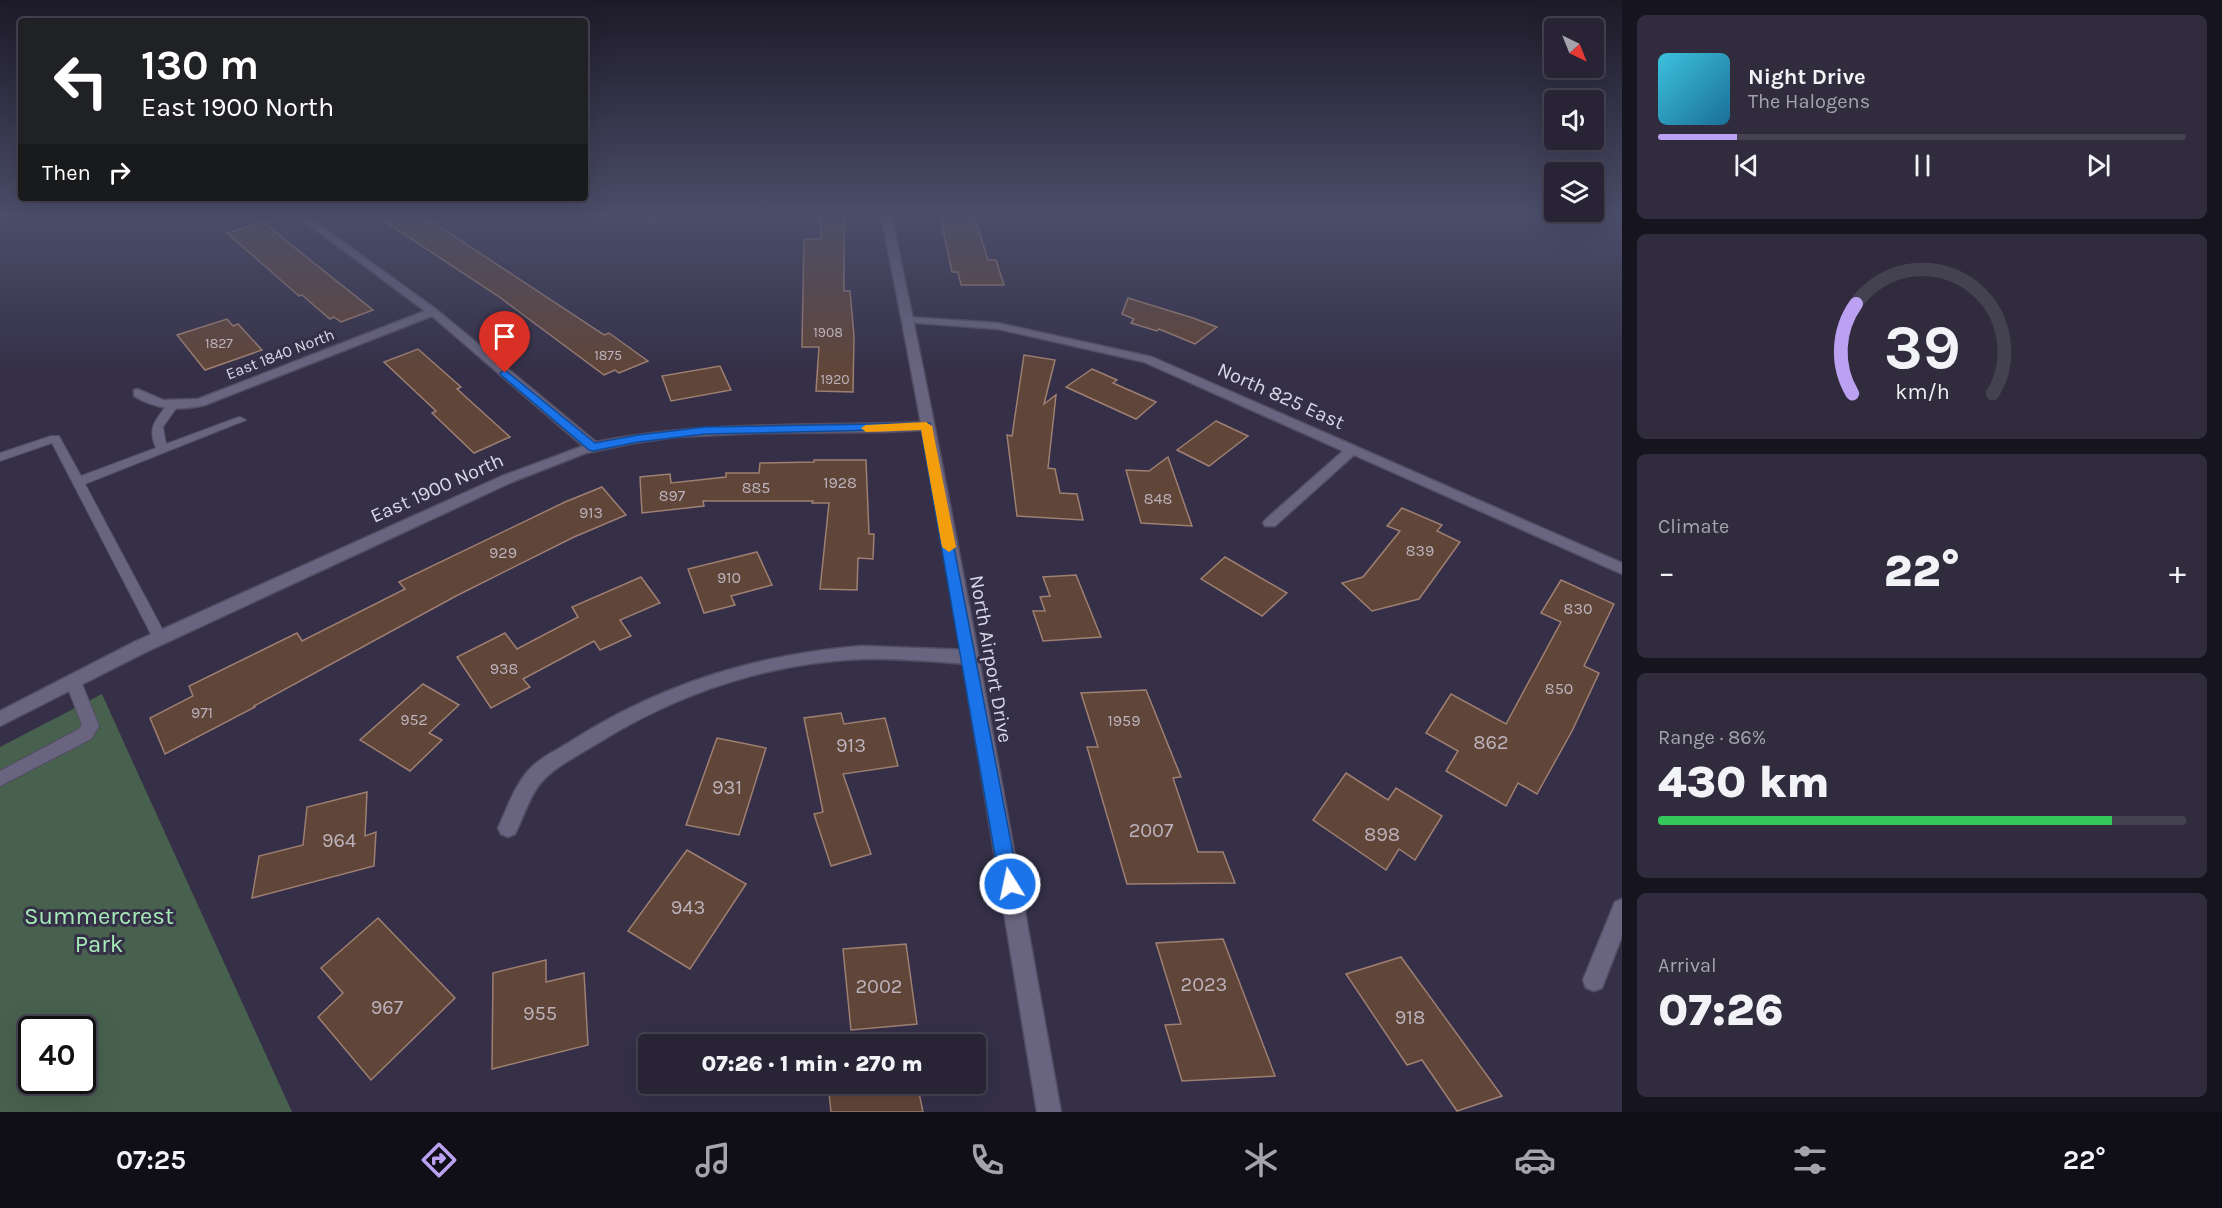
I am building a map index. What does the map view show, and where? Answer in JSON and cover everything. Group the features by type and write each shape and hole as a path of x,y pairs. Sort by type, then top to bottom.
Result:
{"street":[{"path":"371,267 433,312 593,447"},
{"name":"North Airport Drive","path":"897,267 970,657 1049,1112"},
{"name":"East 1840 North","path":"171,407 201,402 433,312"},
{"name":"North 825 East","path":"908,320 998,326 1148,359 1622,569"},
{"path":"138,393 149,400 171,407"},
{"name":"East 1900 North","path":"0,718 160,638 507,478 593,447 705,431 926,426"},
{"path":"1270,523 1353,449"},
{"path":"508,828 535,776 601,731 688,689 738,672 794,660 890,652 970,657"},
{"path":"1594,980 1622,909"}],"lane":[{"path":"163,450 155,435 156,428 171,407"},
{"path":"78,482 240,420"},
{"path":"0,457 55,438 160,638"},
{"path":"0,778 85,734 91,726 74,681"}],"green space":[{"name":"Summercrest Park","path":"102,694 292,1112 0,1112 0,747"}],"building":[{"path":"266,267 319,267 373,310 341,322 334,317 330,319 302,295 299,296"},
{"path":"454,267 501,267 604,335 609,333 648,361 619,373 615,370 604,375 498,296"},
{"path":"803,267 844,267 844,291 850,291 854,336 853,392 816,391 819,347 802,347"},
{"path":"951,267 998,267 1004,285 961,285 958,272 952,272"},
{"path":"1128,298 1217,327 1195,344 1159,329 1157,331 1131,323 1134,319 1122,314"},
{"path":"227,319 233,326 238,324 262,350 205,370 177,335"},
{"path":"418,349 461,387 457,389 510,437 474,453 432,413 436,411 384,362"},
{"path":"1024,355 1055,360 1044,404 1056,395 1048,468 1055,469 1060,493 1077,494 1083,520 1017,516 1007,435 1012,436"},
{"path":"720,366 731,390 671,401 662,376"},
{"path":"1092,369 1117,380 1113,383 1156,402 1136,419 1066,387"},
{"path":"1216,421 1248,436 1209,466 1177,450"},
{"path":"1168,457 1192,526 1141,523 1126,470 1149,471"},
{"path":"814,460 866,460 869,534 874,534 873,559 858,558 857,590 820,589 829,503 703,501 704,506 642,513 640,477 670,474 671,483 726,477 726,473 759,473 760,463 814,462"},
{"path":"602,487 626,515 574,537 456,596 165,754 150,718 193,696 189,686 297,633 302,641 405,589 399,582 565,502"},
{"path":"1402,508 1442,525 1437,531 1460,542 1419,599 1372,611 1342,583 1363,577 1400,531 1387,526"},
{"path":"757,552 772,585 731,596 735,605 704,613 688,569"},
{"path":"1225,557 1287,593 1262,616 1201,579"},
{"path":"1076,575 1101,637 1043,641 1033,611 1045,611 1040,597 1050,596 1043,577"},
{"path":"641,577 660,603 620,620 631,636 600,650 594,641 523,679 530,687 491,708 457,657 505,633 517,649 578,617 572,607"},
{"path":"1561,580 1614,604 1584,666 1599,673 1572,731 1537,794 1518,783 1506,806 1446,771 1458,751 1426,733 1451,694 1506,724 1561,622 1541,613"},
{"path":"423,684 459,705 429,733 442,740 410,771 360,740"},
{"path":"1146,690 1181,777 1173,778 1198,852 1223,852 1235,883 1127,884 1087,747 1098,747 1081,693"},
{"path":"841,713 844,724 885,718 898,766 843,774 871,854 831,866 814,814 823,812 804,718"},
{"path":"717,738 766,748 739,835 686,825"},
{"path":"1346,773 1388,800 1396,788 1442,816 1415,860 1399,849 1386,870 1313,820"},
{"path":"367,792 365,836 376,832 374,866 252,898 259,856 303,845 307,807"},
{"path":"687,850 746,884 690,969 628,931"},
{"path":"378,918 455,998 371,1080 318,1017 343,993 321,968"},
{"path":"1223,939 1275,1076 1182,1081 1165,1025 1181,1024 1156,943"},
{"path":"906,944 917,1024 851,1030 843,949"},
{"path":"1401,957 1502,1096 1457,1111 1422,1060 1407,1065 1346,974"},
{"path":"546,960 546,982 584,973 588,1045 492,1069 493,973"},
{"path":"829,1094 919,1094 923,1112 831,1112"}],"slow traffic":[{"path":"866,428 926,426 949,547"}],"route":[{"path":"505,373 593,447 705,431 926,426 1010,884"}]}
